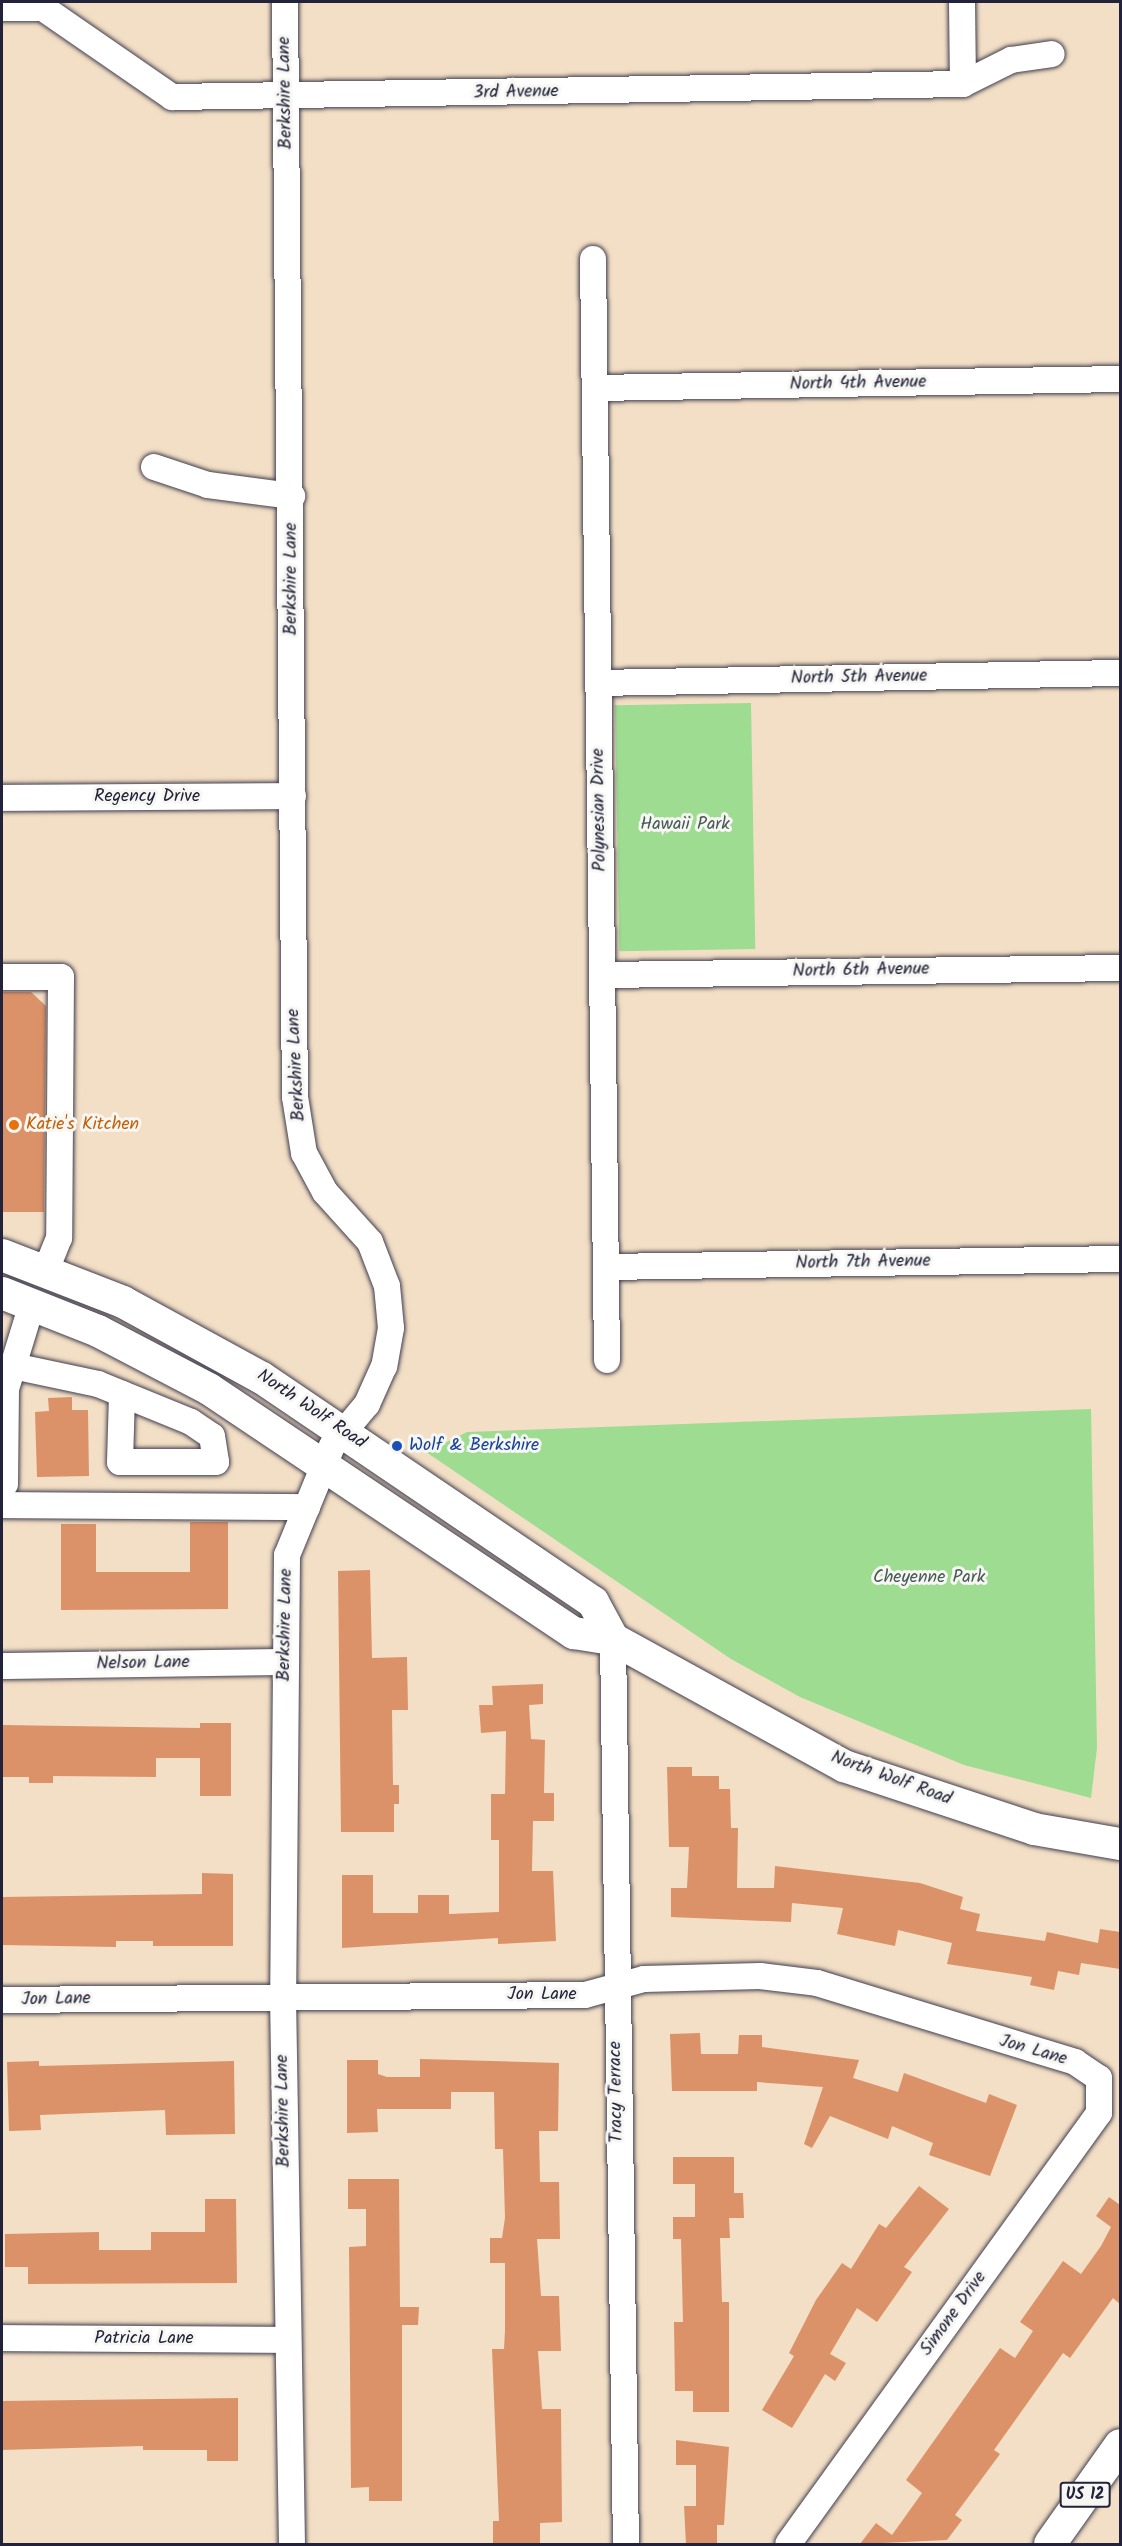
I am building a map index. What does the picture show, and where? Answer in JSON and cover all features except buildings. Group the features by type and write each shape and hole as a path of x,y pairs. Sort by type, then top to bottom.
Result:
{"main road":[{"name":"North Wolf Road","path":"2,1254 46,1270 194,1337 344,1432 593,1602 614,1639"},
{"name":"North Wolf Road","path":"2,1293 32,1304 189,1377 325,1463 574,1633 614,1639 844,1766 1034,1829 1120,1844"},
{"name":"US 12","path":"1050,2544 1120,2445"}],"street":[{"name":"Berkshire Lane","path":"285,2 292,496 295,1097 304,1153 325,1192 370,1242 387,1286 391,1328 371,1395 325,1463 287,1555 283,1996 292,2544"},
{"path":"962,2 963,84"},
{"name":"3rd Avenue","path":"2,8 43,8 172,97 285,98 963,84 1011,60 1052,54"},
{"name":"Polynesian Drive","path":"593,259 607,1360"},
{"name":"North 4th Avenue","path":"595,388 1120,379"},
{"path":"154,467 208,485 292,496"},
{"name":"North 5th Avenue","path":"598,683 1120,672"},
{"name":"Regency Drive","path":"2,798 293,796"},
{"name":"North 6th Avenue","path":"602,975 1120,968"},
{"path":"2,977 61,977 59,1238 46,1270"},
{"name":"North 7th Avenue","path":"606,1268 1120,1259"},
{"path":"32,1304 6,1389 4,1495 307,1507"},
{"path":"13,1366 122,1394 169,1413 212,1436 216,1462 120,1462 122,1394"},
{"path":"169,1413 189,1377"},
{"name":"Tracy Terrace","path":"614,1639 616,1985 626,2544"},
{"name":"Nelson Lane","path":"2,1666 285,1662"},
{"name":"Jon Lane","path":"2,2000 585,1995 644,1978 760,1976 817,1983 1075,2062 1100,2078"},
{"name":"Simone Drive","path":"788,2544 1099,2113 1100,2078"},
{"name":"Patricia Lane","path":"2,2338 287,2340"}],"green space":[{"name":"Hawaii Park","path":"751,703 755,949 619,951 615,705"},
{"name":"Cheyenne Park","path":"1091,1409 1097,1748 1091,1798 964,1765 800,1697 731,1659 426,1452 467,1432"}],"place":[{"name":"Katie's Kitchen","path":"14,1125"},
{"name":"Wolf & Berkshire","path":"397,1446"}]}
